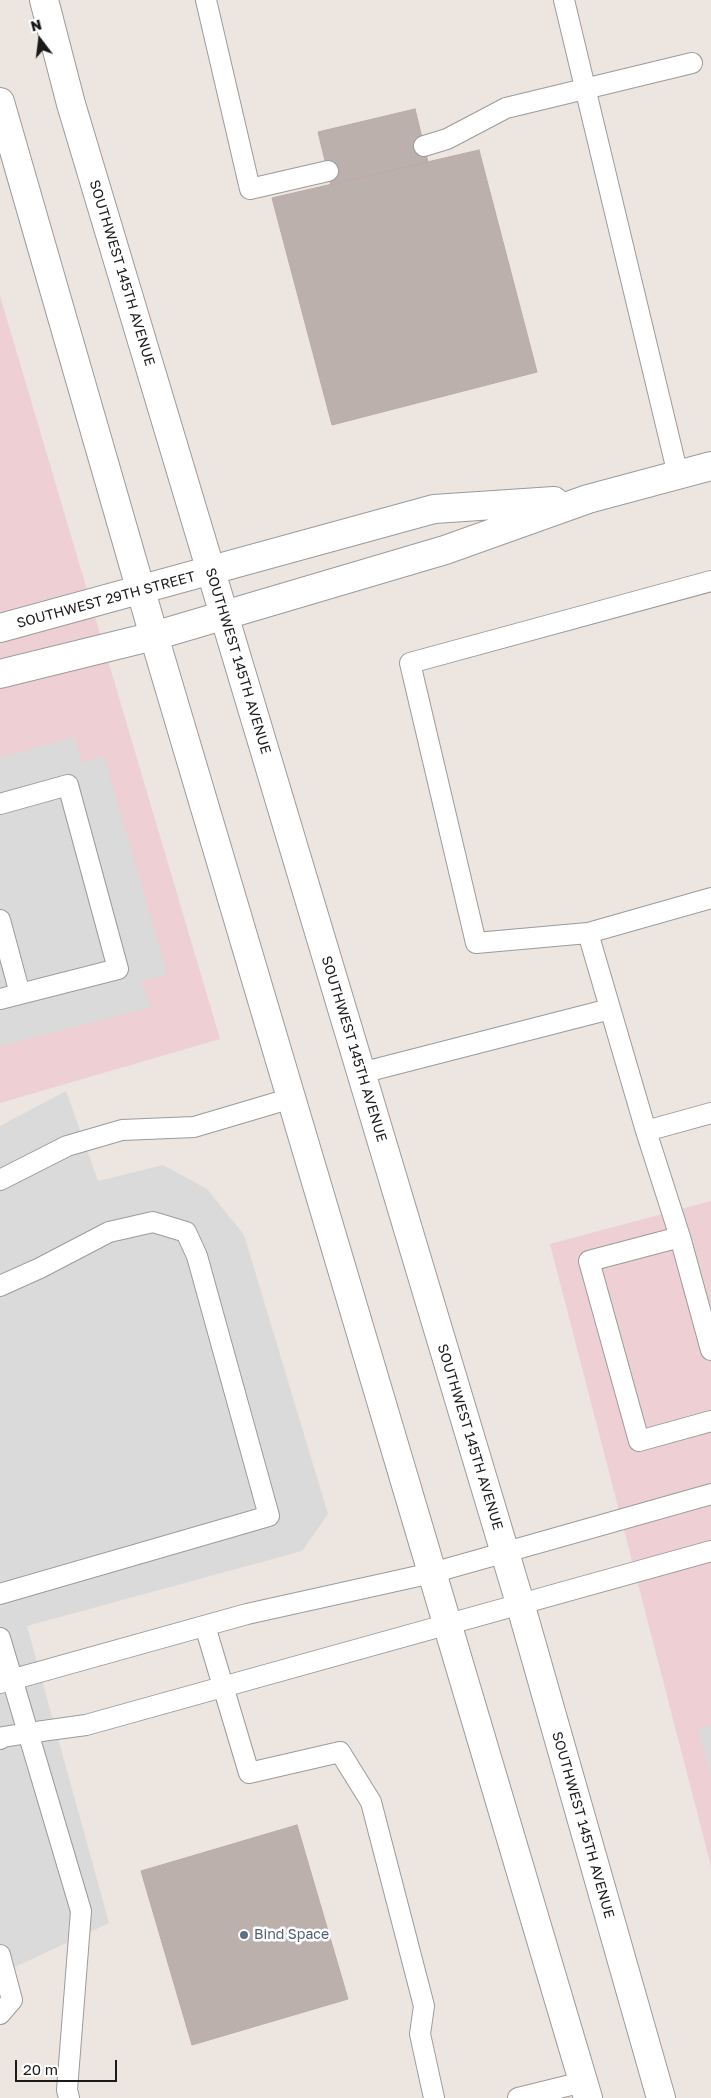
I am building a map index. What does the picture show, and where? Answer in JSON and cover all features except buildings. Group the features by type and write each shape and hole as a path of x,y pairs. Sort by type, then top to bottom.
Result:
{"street":[{"name":"SOUTHWEST 145TH AVENUE","path":"44,0 71,104 520,1603 662,2098"},
{"path":"0,102 154,636 586,2090"},
{"path":"0,674 154,636 445,550 588,499 711,466"},
{"name":"SOUTHWEST 29TH STREET","path":"0,628 434,509 588,499"}],"lane":[{"path":"206,0 250,189 328,171"},
{"path":"564,0 678,475"},
{"path":"424,146 447,139 506,108 692,63"},
{"path":"711,581 410,663 476,943 588,933 711,898"},
{"path":"0,804 68,785 118,968 0,999"},
{"path":"0,920 20,994"},
{"path":"588,933 646,1131 680,1237 711,1350"},
{"path":"361,1073 610,1009"},
{"path":"0,1180 67,1146 122,1130 194,1127 292,1098"},
{"path":"646,1131 711,1113"},
{"path":"0,1286 40,1268 109,1232 153,1222 186,1232 197,1256 270,1516 0,1594"},
{"path":"680,1237 589,1261 639,1441 711,1421"},
{"path":"6,1681 247,1614 432,1573 711,1494"},
{"path":"0,1739 2,1737 86,1725 711,1551"},
{"path":"205,1626 250,1773 340,1752 371,1802 424,2006 420,2034 434,2098"},
{"path":"0,1638 6,1681 28,1733 81,1911 67,2090 69,2098"},
{"path":"0,1955 12,2000 0,2014"},
{"path":"518,2098 586,2090"}],"shaded area":[{"path":"0,296 220,1039 0,1103"},
{"path":"74,737 82,763 104,756 167,974 141,982 151,1007 0,1046 0,758"},
{"path":"66,1091 98,1181 163,1165 207,1189 244,1235 328,1514 302,1551 27,1626 109,1923 0,1974 0,1126"},
{"path":"711,1201 711,1866 550,1244"},
{"path":"711,1725 711,1777 698,1729"}],"place":[{"name":"Bind Space","path":"244,1935"}]}
